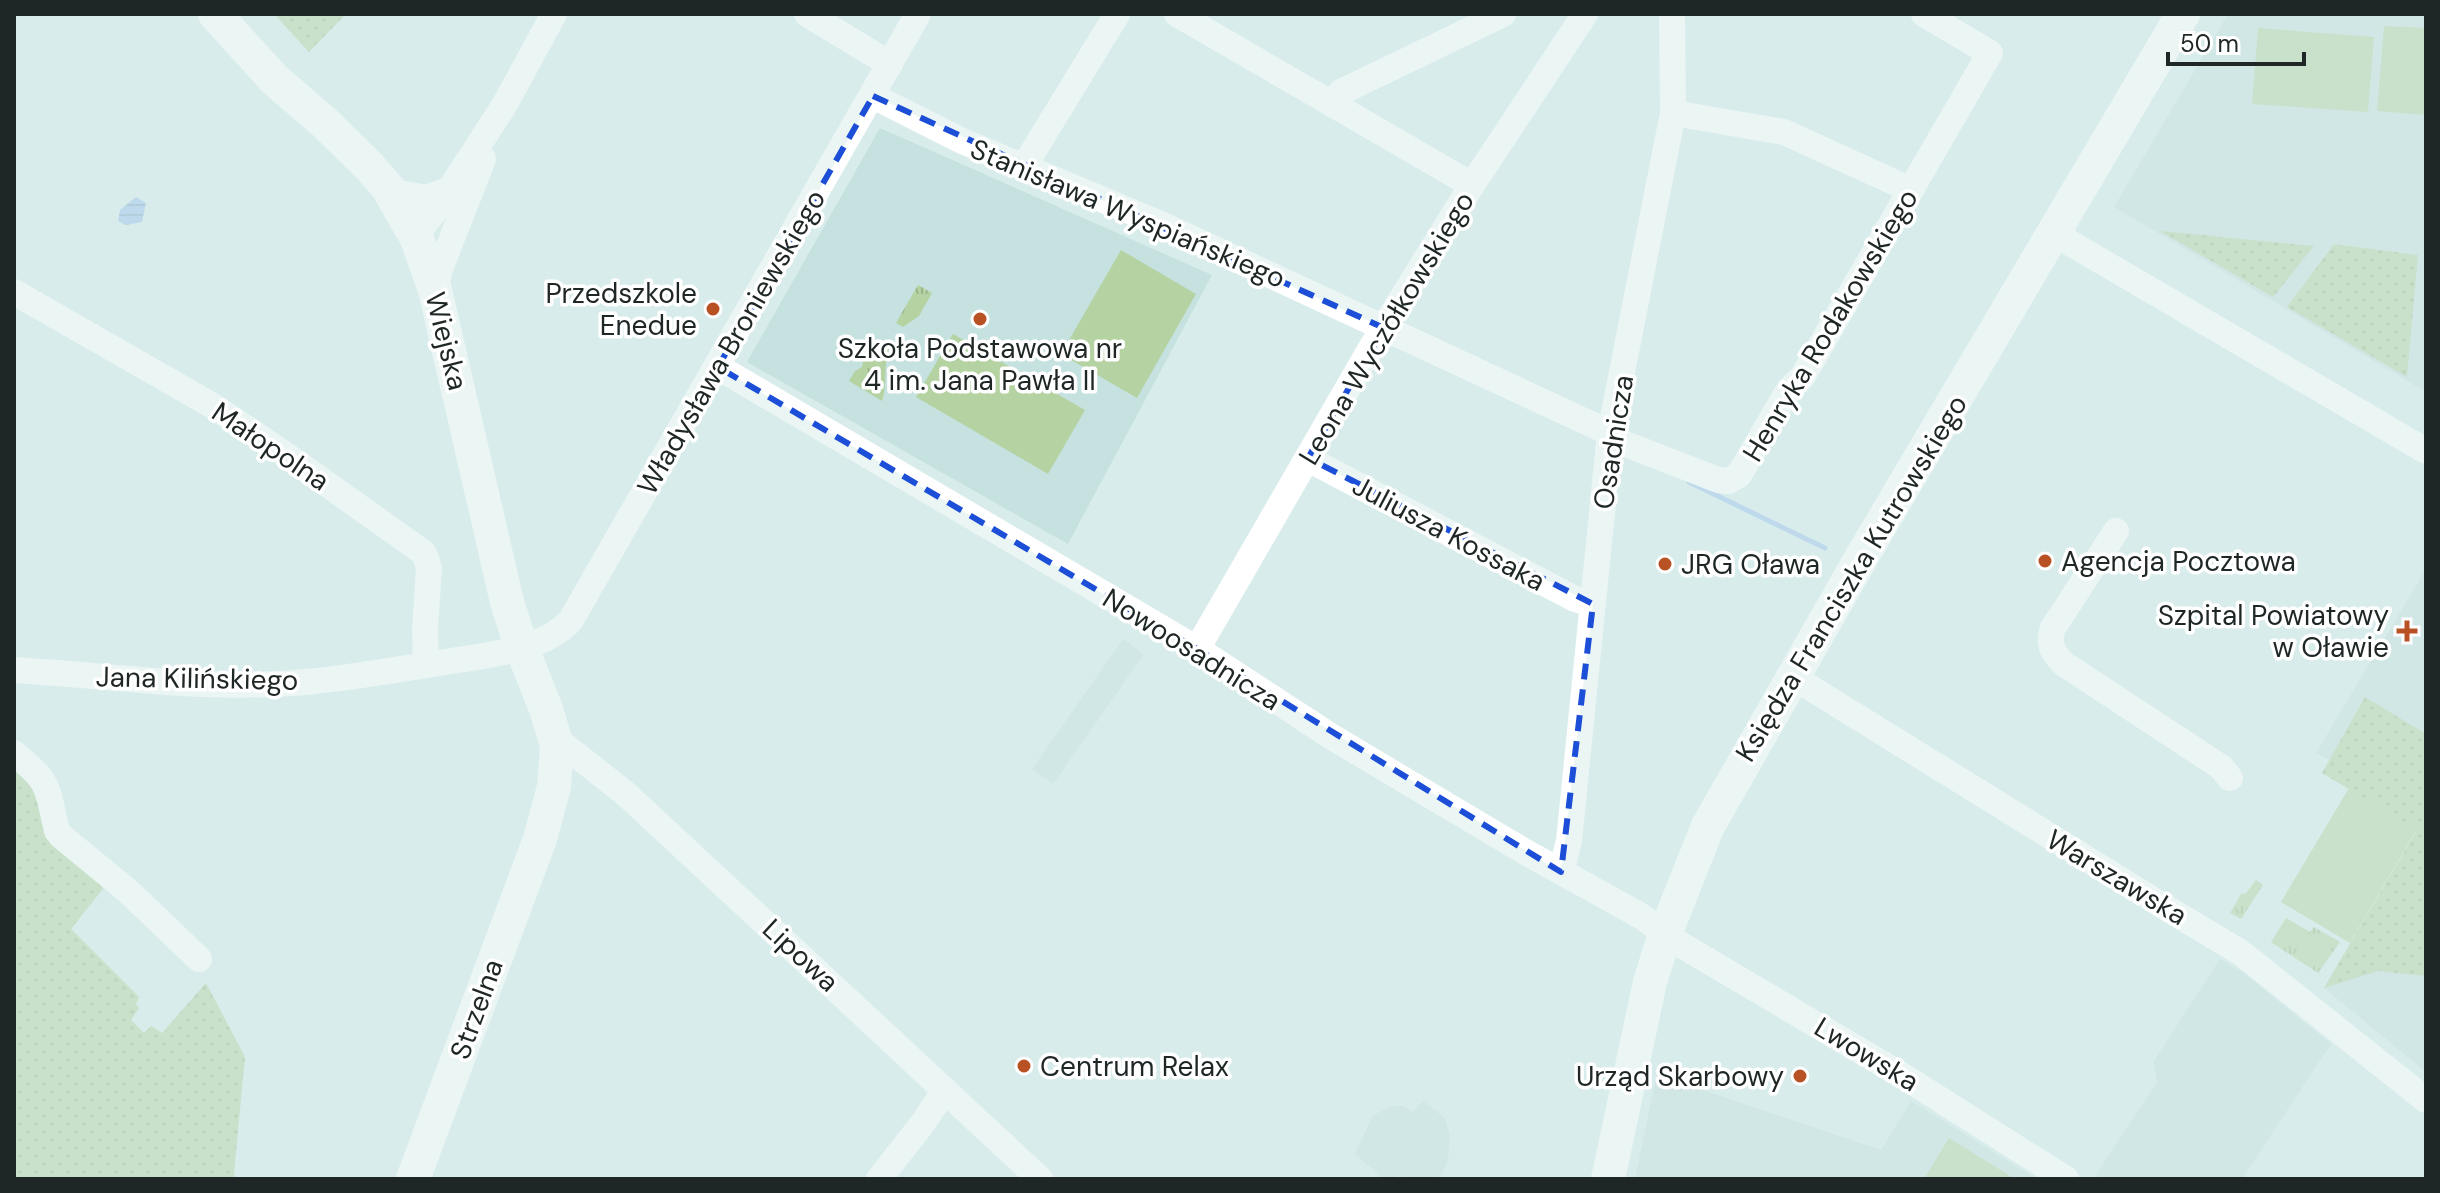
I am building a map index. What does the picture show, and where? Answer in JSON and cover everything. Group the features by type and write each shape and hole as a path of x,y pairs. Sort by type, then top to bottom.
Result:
{"main road":[{"name":"Wiejska","path":"215,14 275,80 353,149 390,191 417,240 435,290 507,602 555,738"},
{"name":"Księdza Franciszka Kutrowskiego","path":"1608,1179 1650,982 1665,934 1708,826 2183,14"},
{"name":"Strzelna","path":"413,1179 540,839 557,765 555,738"}],"street":[{"path":"456,225 436,241 417,240 505,104 554,14"},
{"path":"807,14 890,64"},
{"name":"Władysława Broniewskiego","path":"521,646 550,637 571,620 918,14"},
{"path":"1025,165 1117,14"},
{"path":"1332,102 1341,92 1503,14"},
{"name":"Leona Wyczółkowskiego","path":"1197,649 1384,328 1472,185 1585,14"},
{"name":"Osadnicza","path":"1561,872 1569,841 1610,435 1673,113 1672,14"},
{"name":"Henryka Rodakowskiego","path":"1610,435 1718,480 1728,481 1739,475 1788,391 1803,376 1990,53 1924,14"},
{"path":"1185,16 1472,185"},
{"name":"Stanisława Wyspiańskiego","path":"873,96 960,140 1025,165 1356,313 1610,435"},
{"path":"435,290 456,225 505,104"},
{"path":"1673,113 1784,132 1911,190"},
{"path":"390,191 426,198 448,190"},
{"path":"2053,233 2426,451"},
{"name":"Małopolna","path":"14,292 213,406 424,553 429,568 426,665"},
{"name":"Nowoosadnicza","path":"718,367 1197,649 1321,730 1641,916 1665,934"},
{"name":"Juliusza Kossaka","path":"1308,459 1562,592 1593,604"},
{"path":"2116,531 2053,628 2050,637 2054,654 2064,664 2221,767 2230,778"},
{"name":"Jana Kilińskiego","path":"14,670 221,685 333,680 521,646"},
{"name":"Warszawska","path":"1793,677 2233,947 2426,1100"},
{"name":"Lipowa","path":"555,738 626,794 1040,1179"},
{"path":"14,753 47,786 57,831 61,836 129,892 199,959"},
{"name":"Lwowska","path":"1665,934 1922,1087 2066,1179"},
{"path":"879,1179 945,1090"}],"highlighted area":[{"path":"873,96 1384,328 1308,458 1593,604 1561,872 1197,649 718,367"}],"shaded area":[{"path":"2228,14 2426,14 2426,392 2114,207"},
{"name":"Szkoła Podstawowa nr 4 im. Jana Pawła II","path":"880,128 1212,275 1068,544 747,362"},
{"name":"Szpital Powiatowy w Oławie","path":"2426,569 2426,814 2316,753"},
{"path":"1123,639 1144,654 1053,784 1032,769"},
{"path":"2426,830 2426,1072 2324,988"},
{"path":"2220,959 2245,974 2331,1044 2242,1179 2100,1179 2095,1176 2157,1082 2153,1062"},
{"path":"1656,1077 1881,1150 1911,1101 2037,1179 1635,1179"},
{"path":"1423,1101 1445,1118 1450,1136 1448,1160 1442,1174 1434,1179 1404,1179 1398,1175 1396,1179 1384,1179 1355,1154 1373,1115 1393,1106 1404,1106 1413,1112"}],"green space":[{"path":"274,14 345,14 345,15 309,52"},
{"path":"2384,26 2426,28 2426,115 2377,111"},
{"path":"2258,28 2374,37 2368,112 2252,104"},
{"path":"2160,231 2314,246 2273,297"},
{"path":"2334,244 2418,255 2407,377 2287,307"},
{"path":"1121,250 1196,294 1137,398 1061,354"},
{"path":"918,285 932,293 919,316 903,327 896,323"},
{"path":"953,334 1085,410 1048,474 916,397"},
{"path":"877,341 889,348 882,401 849,381 855,371 862,367 868,348"},
{"path":"2365,697 2426,734 2426,976 2378,971 2324,988 2417,830 2322,773"},
{"path":"14,760 106,885 71,929 139,997 136,1004 139,1008 131,1020 144,1033 151,1026 162,1033 206,983 245,1057 234,1173 236,1179 14,1179"},
{"path":"2349,788 2417,829 2350,943 2281,902"},
{"path":"2256,880 2263,885 2241,919 2230,913 2241,894 2246,893"},
{"path":"2286,918 2310,932 2314,927 2340,942 2318,973 2271,942"},
{"path":"1949,1138 2015,1179 1924,1179"}],"water":[{"path":"136,197 146,203 142,222 126,225 118,221 120,210"}],"waterway":[{"path":"1689,482 1825,548"}],"place":[{"name":"Przedszkole Enedue","path":"713,309"},
{"name":"Szkoła Podstawowa nr 4 im. Jana Pawła II","path":"980,319"},
{"name":"Agencja Pocztowa","path":"2045,561"},
{"name":"JRG Oława","path":"1665,564"},
{"name":"Szpital Powiatowy w Oławie","path":"2407,631"},
{"name":"Centrum Relax","path":"1024,1066"},
{"name":"Urząd Skarbowy","path":"1800,1076"}]}
